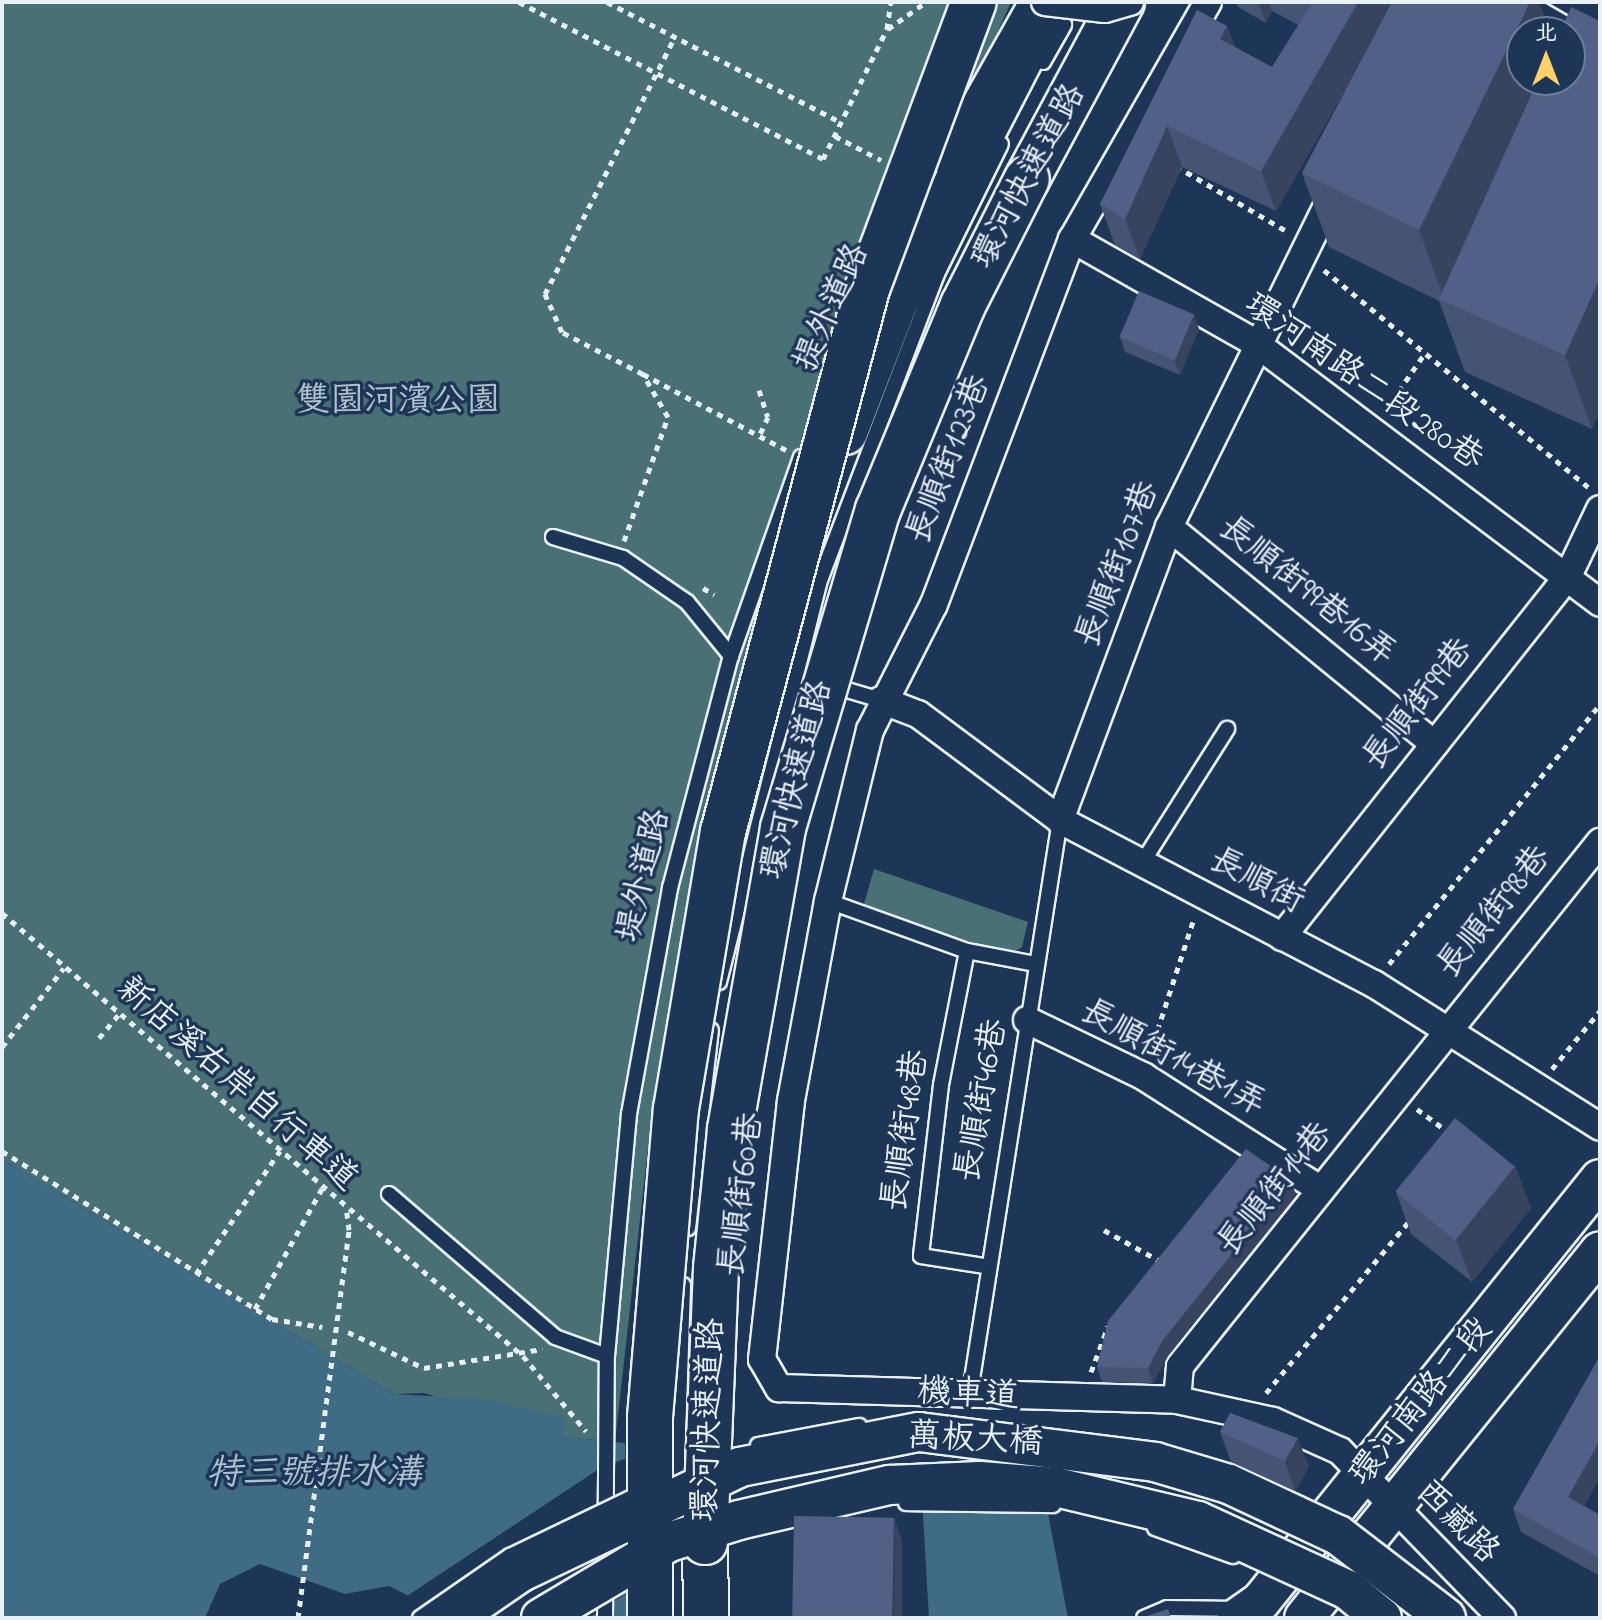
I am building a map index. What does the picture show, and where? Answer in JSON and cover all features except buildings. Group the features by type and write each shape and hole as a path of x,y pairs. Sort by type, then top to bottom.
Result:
{"highway":[{"path":"802,543 867,289 974,2"},
{"name":"環河快速道路","path":"706,1618 690,1535 716,1268 730,1129 783,828 878,510 963,305 1122,2"},
{"name":"環河快速道路","path":"650,1618 650,1417 676,1109 733,788 802,543 896,300 1053,10"}],"street":[{"path":"1053,10 1105,9 1130,2"},
{"name":"長順街123巷","path":"881,700 933,606 1072,239 1208,2"},
{"path":"1516,2 1540,16"},
{"name":"長順街107巷","path":"1060,820 1169,527 1254,342 1349,163"},
{"name":"環河南路二段280巷","path":"1072,239 1254,342 1600,603"},
{"name":"長順街99巷","path":"1282,937 1568,576 1600,509"},
{"name":"長順街99巷16弄","path":"1169,527 1434,744"},
{"name":"長順街","path":"881,700 918,714 1060,820 1374,984 1600,1127"},
{"name":"長順街60巷","path":"881,700 828,901 791,1101 762,1359 779,1388 1177,1400 1247,1415 1340,1451 1363,1477"},
{"name":"長順街98巷","path":"1445,1030 1600,842"},
{"name":"長順街14巷1弄","path":"1027,1020 1143,1076 1321,1190"},
{"name":"長順街14巷","path":"1177,1400 1180,1366 1399,1096 1445,1030"},
{"name":"環河南路二段","path":"1247,1609 1363,1477 1600,1179"},
{"name":"環河南路二段","path":"1301,1618 1600,1251"},
{"name":"萬板大橋","path":"454,1618 521,1572 740,1467 919,1432 1140,1459 1229,1484 1338,1535 1446,1618"},
{"name":"西藏路","path":"1363,1477 1390,1510 1502,1618"},
{"name":"萬板大橋","path":"541,1618 669,1542 739,1520 890,1485 980,1481 1056,1487 1198,1521 1334,1583 1382,1618"},
{"path":"1247,1609 1301,1618"}],"lane":[{"name":"提外道路","path":"731,656 801,458 924,183 1026,2"},
{"path":"1031,83 1053,10"},
{"path":"690,1535 685,1260 714,1009 792,674 819,583 936,276 1010,125"},
{"path":"553,537 623,558 687,602 731,656 881,700"},
{"name":"堤外道路","path":"605,1618 607,1356 612,1267 629,1114 670,888 731,656"},
{"path":"1142,863 1227,729"},
{"name":"長順街46巷","path":"970,1392 985,1266 1060,820"},
{"path":"828,901 967,951 1035,964"},
{"name":"長順街48巷","path":"967,951 941,1085 921,1256 985,1266"},
{"path":"389,1194 555,1337 607,1356"},
{"name":"機車道","path":"420,1618 510,1556 737,1451 813,1431 920,1420 1165,1450 1312,1507 1462,1618"},
{"path":"564,1618 677,1555 820,1513 978,1502 1054,1505 1135,1521 1243,1560 1356,1618"},
{"path":"1144,1618 1167,1608 1247,1609"}],"path":[{"path":"519,2 823,159 887,29 891,2"},
{"path":"607,2 620,5 675,37 842,123"},
{"path":"887,29 926,2"},
{"path":"675,37 545,294 562,332 801,458"},
{"path":"1127,139 1304,248 1425,353 1600,497"},
{"path":"1372,430 1425,353"},
{"path":"636,551 623,544 668,417 643,374"},
{"path":"759,390 768,417 759,436"},
{"path":"688,580 714,594"},
{"path":"1374,984 1600,704"},
{"path":"1143,1076 1202,894"},
{"name":"新店溪右岸自行車道","path":"2,913 345,1206 349,1230 298,1618"},
{"path":"2,1047 64,968"},
{"path":"1536,1088 1600,1011"},
{"path":"99,1038 119,1014"},
{"path":"1399,1096 1459,1139"},
{"path":"2,1151 255,1309 288,1323 322,1327"},
{"path":"196,1274 280,1151"},
{"path":"255,1309 323,1187"},
{"path":"345,1206 523,1356 576,1411 588,1436"},
{"path":"1247,1415 1420,1209"},
{"path":"1104,1230 1160,1262"},
{"path":"1150,1274 1169,1250"},
{"path":"1085,1396 1097,1346 1120,1311"},
{"path":"348,1332 424,1368 523,1356 555,1337"}],"green space":[{"name":"雙園河濱公園","path":"2,2 1011,2 769,543 651,1121 615,1442 564,1437 424,1393 394,1394 2,1159"},
{"path":"874,869 1028,922 1022,947 1009,955 951,935 948,941 862,911"}],"water":[{"name":"特三號排水溝","path":"2,1159 394,1394 482,1399 565,1417 564,1437 625,1443 627,1618 453,1618 389,1586 345,1594 260,1564 220,1584 205,1618 2,1618"},
{"path":"922,1498 1046,1503 1068,1618 929,1618"}],"pier":[{"path":"630,1457 631,1590 589,1618 441,1618 404,1598 602,1467"}]}
